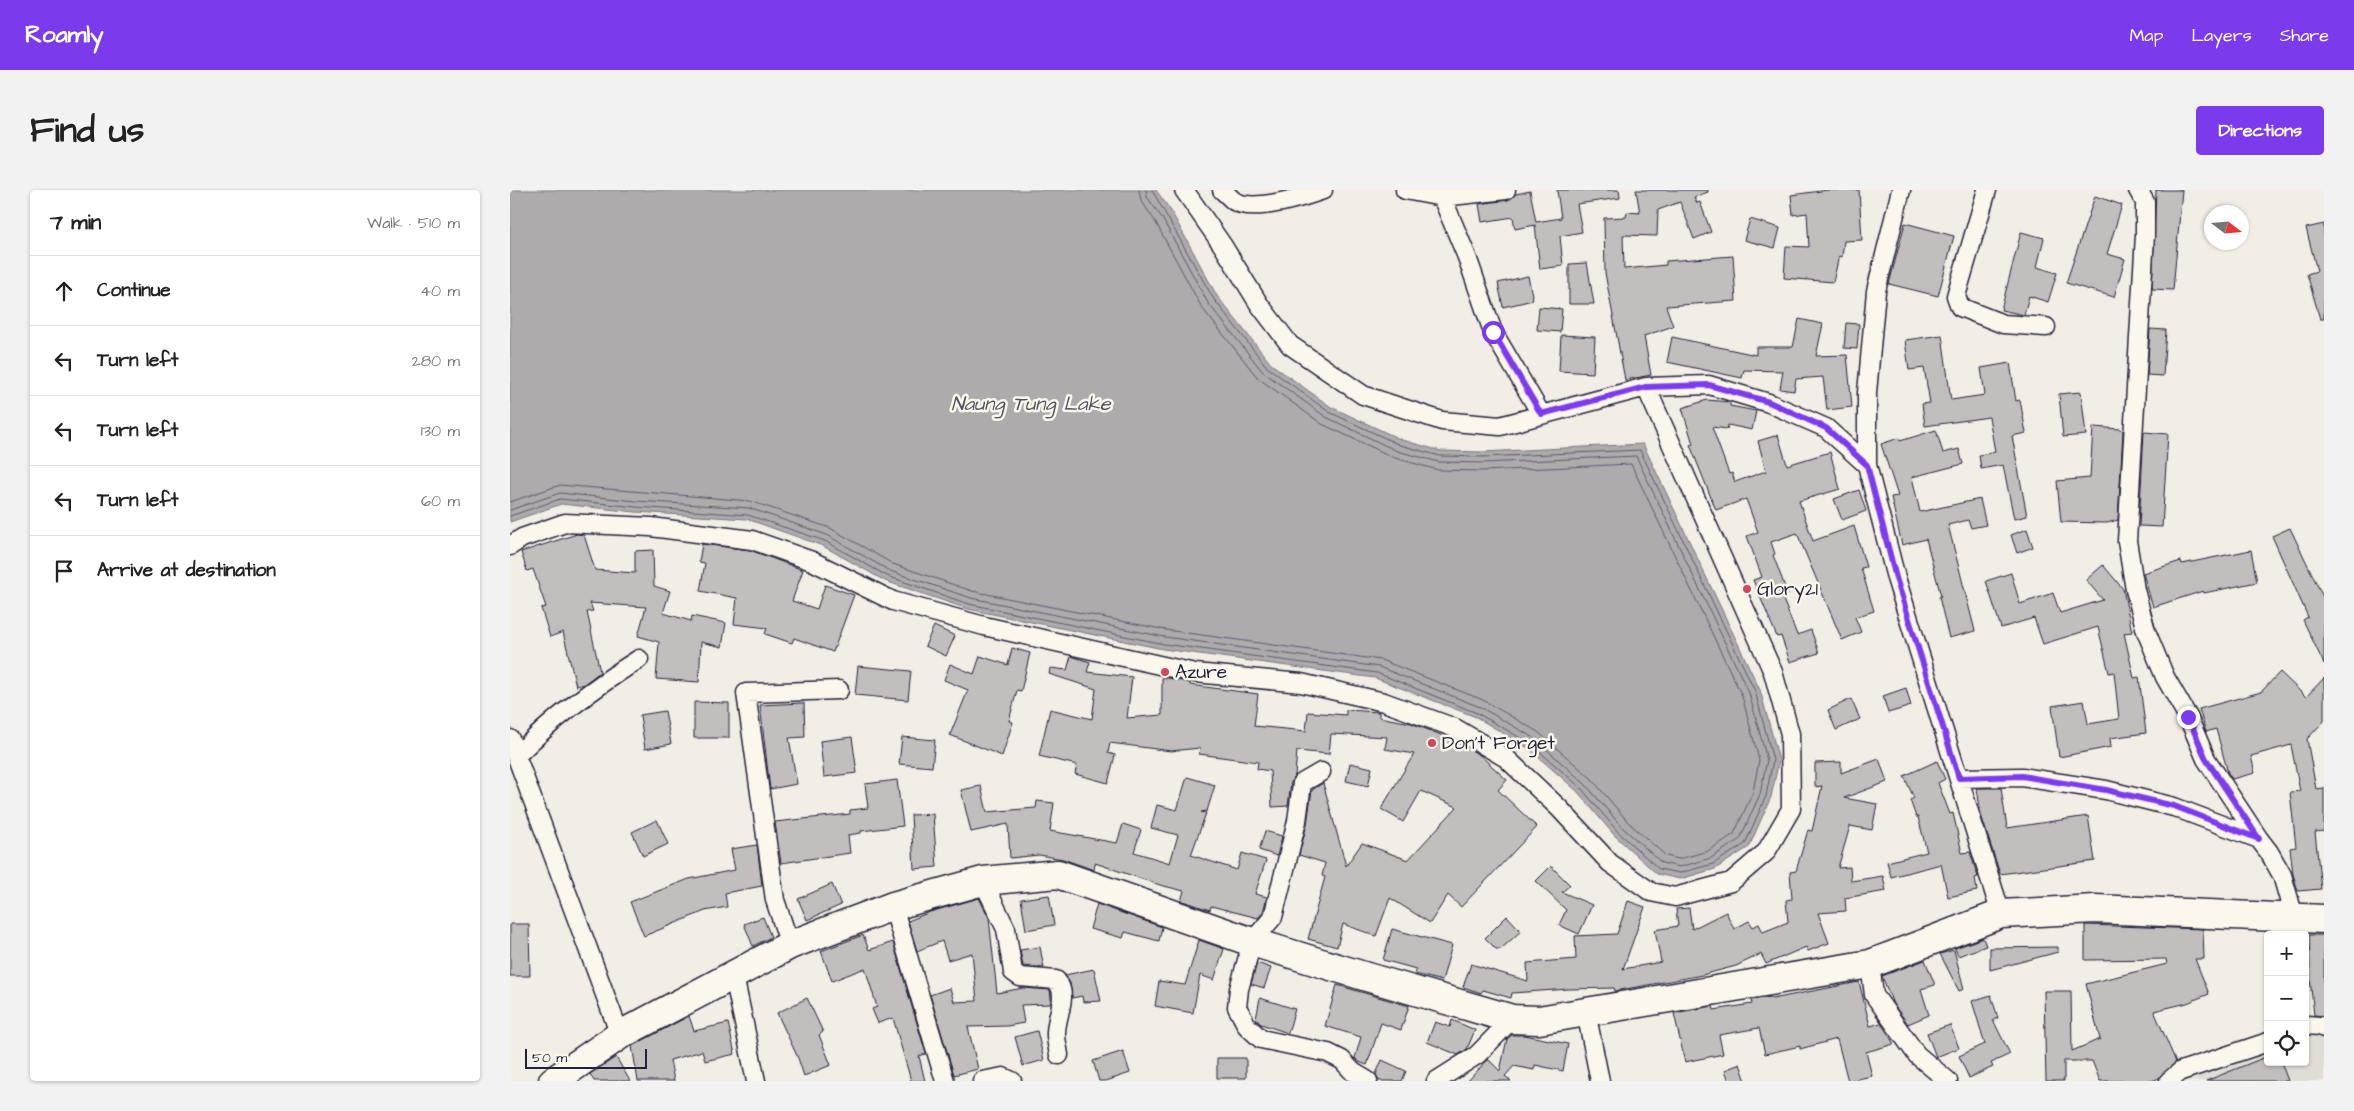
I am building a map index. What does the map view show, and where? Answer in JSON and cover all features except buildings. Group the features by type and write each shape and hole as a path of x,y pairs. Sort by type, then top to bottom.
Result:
{"highway":[{"path":"553,1081 620,1035 694,994 734,976 790,945 893,906 983,881 1058,874 1252,942 1512,1019 1539,1020 1870,964 2001,914 2095,909 2295,926 2324,919"}],"street":[{"path":"1184,190 1223,246 1259,304 1290,345 1363,395 1442,421 1500,426 1646,387 1709,385 1769,402 1826,428 1867,465"},
{"path":"1222,190 1235,202 1248,205 1293,200 1323,190"},
{"path":"1406,190 1440,193 1506,190"},
{"path":"1901,190 1876,291 1866,393 1867,465 1896,578 2001,914"},
{"path":"1987,190 1956,296 1960,307 2003,324 2046,327"},
{"path":"2138,190 2145,202 2145,235 2127,541 2135,590 2146,632 2165,677 2188,717 2206,759 2269,852 2282,875 2295,926"},
{"path":"1440,193 1467,257 1493,332 1541,414"},
{"path":"510,546 522,538 565,523 651,528 752,540 812,561 893,602 984,626 1195,674 1301,683 1384,702 1455,728 1506,758 1559,808 1610,863 1651,892 1675,897 1731,882 1766,852 1791,809 1790,734 1774,672 1646,387"},
{"path":"620,1035 513,748 533,739 588,694 639,659"},
{"path":"790,945 775,900 746,693 839,690"},
{"path":"1321,772 1302,783 1296,821 1272,917 1252,942 1239,989 1238,1008 1247,1026 1262,1039 1328,1054 1342,1060 1353,1072 1368,1081"},
{"path":"1959,778 2022,776 2106,790 2174,806 2259,839"},
{"path":"983,881 1006,929 1012,972 1020,977 1056,980 1060,985 1063,996 1055,1033 1059,1055"},
{"path":"893,906 945,1081"},
{"path":"1870,964 1874,995 1917,1055 1948,1081"},
{"path":"734,976 756,1081"},
{"path":"1586,1012 1600,1081"},
{"path":"1436,1081 1477,1055 1512,1019"},
{"path":"2309,1025 2324,1028"},
{"path":"2169,1081 2181,1071 2264,1043"},
{"path":"982,1081 1003,1077 1012,1081"}],"shaded area":[{"path":"2324,1032 2324,1081 2178,1081 2264,1049 2264,1066 2309,1066 2309,1035"}],"water":[{"name":"Naung Tung Lake","path":"510,190 1156,190 1171,211 1217,296 1271,364 1331,407 1402,440 1441,451 1483,452 1643,444 1760,690 1779,760 1771,797 1749,847 1715,869 1680,879 1657,874 1614,835 1577,791 1528,748 1476,717 1375,678 1163,649 968,609 885,581 823,546 747,519 635,512 561,504 510,522"}],"place":[{"name":"Glory21","path":"1747,589"},
{"name":"Azure","path":"1165,672"},
{"name":"Don't Forget","path":"1432,743"}],"route":[{"path":"1493,332 1541,414 1646,387 1709,385 1769,402 1826,428 1867,465 1896,578 1959,778 2022,776 2106,790 2174,806 2259,839 2206,759 2188,717"}]}
